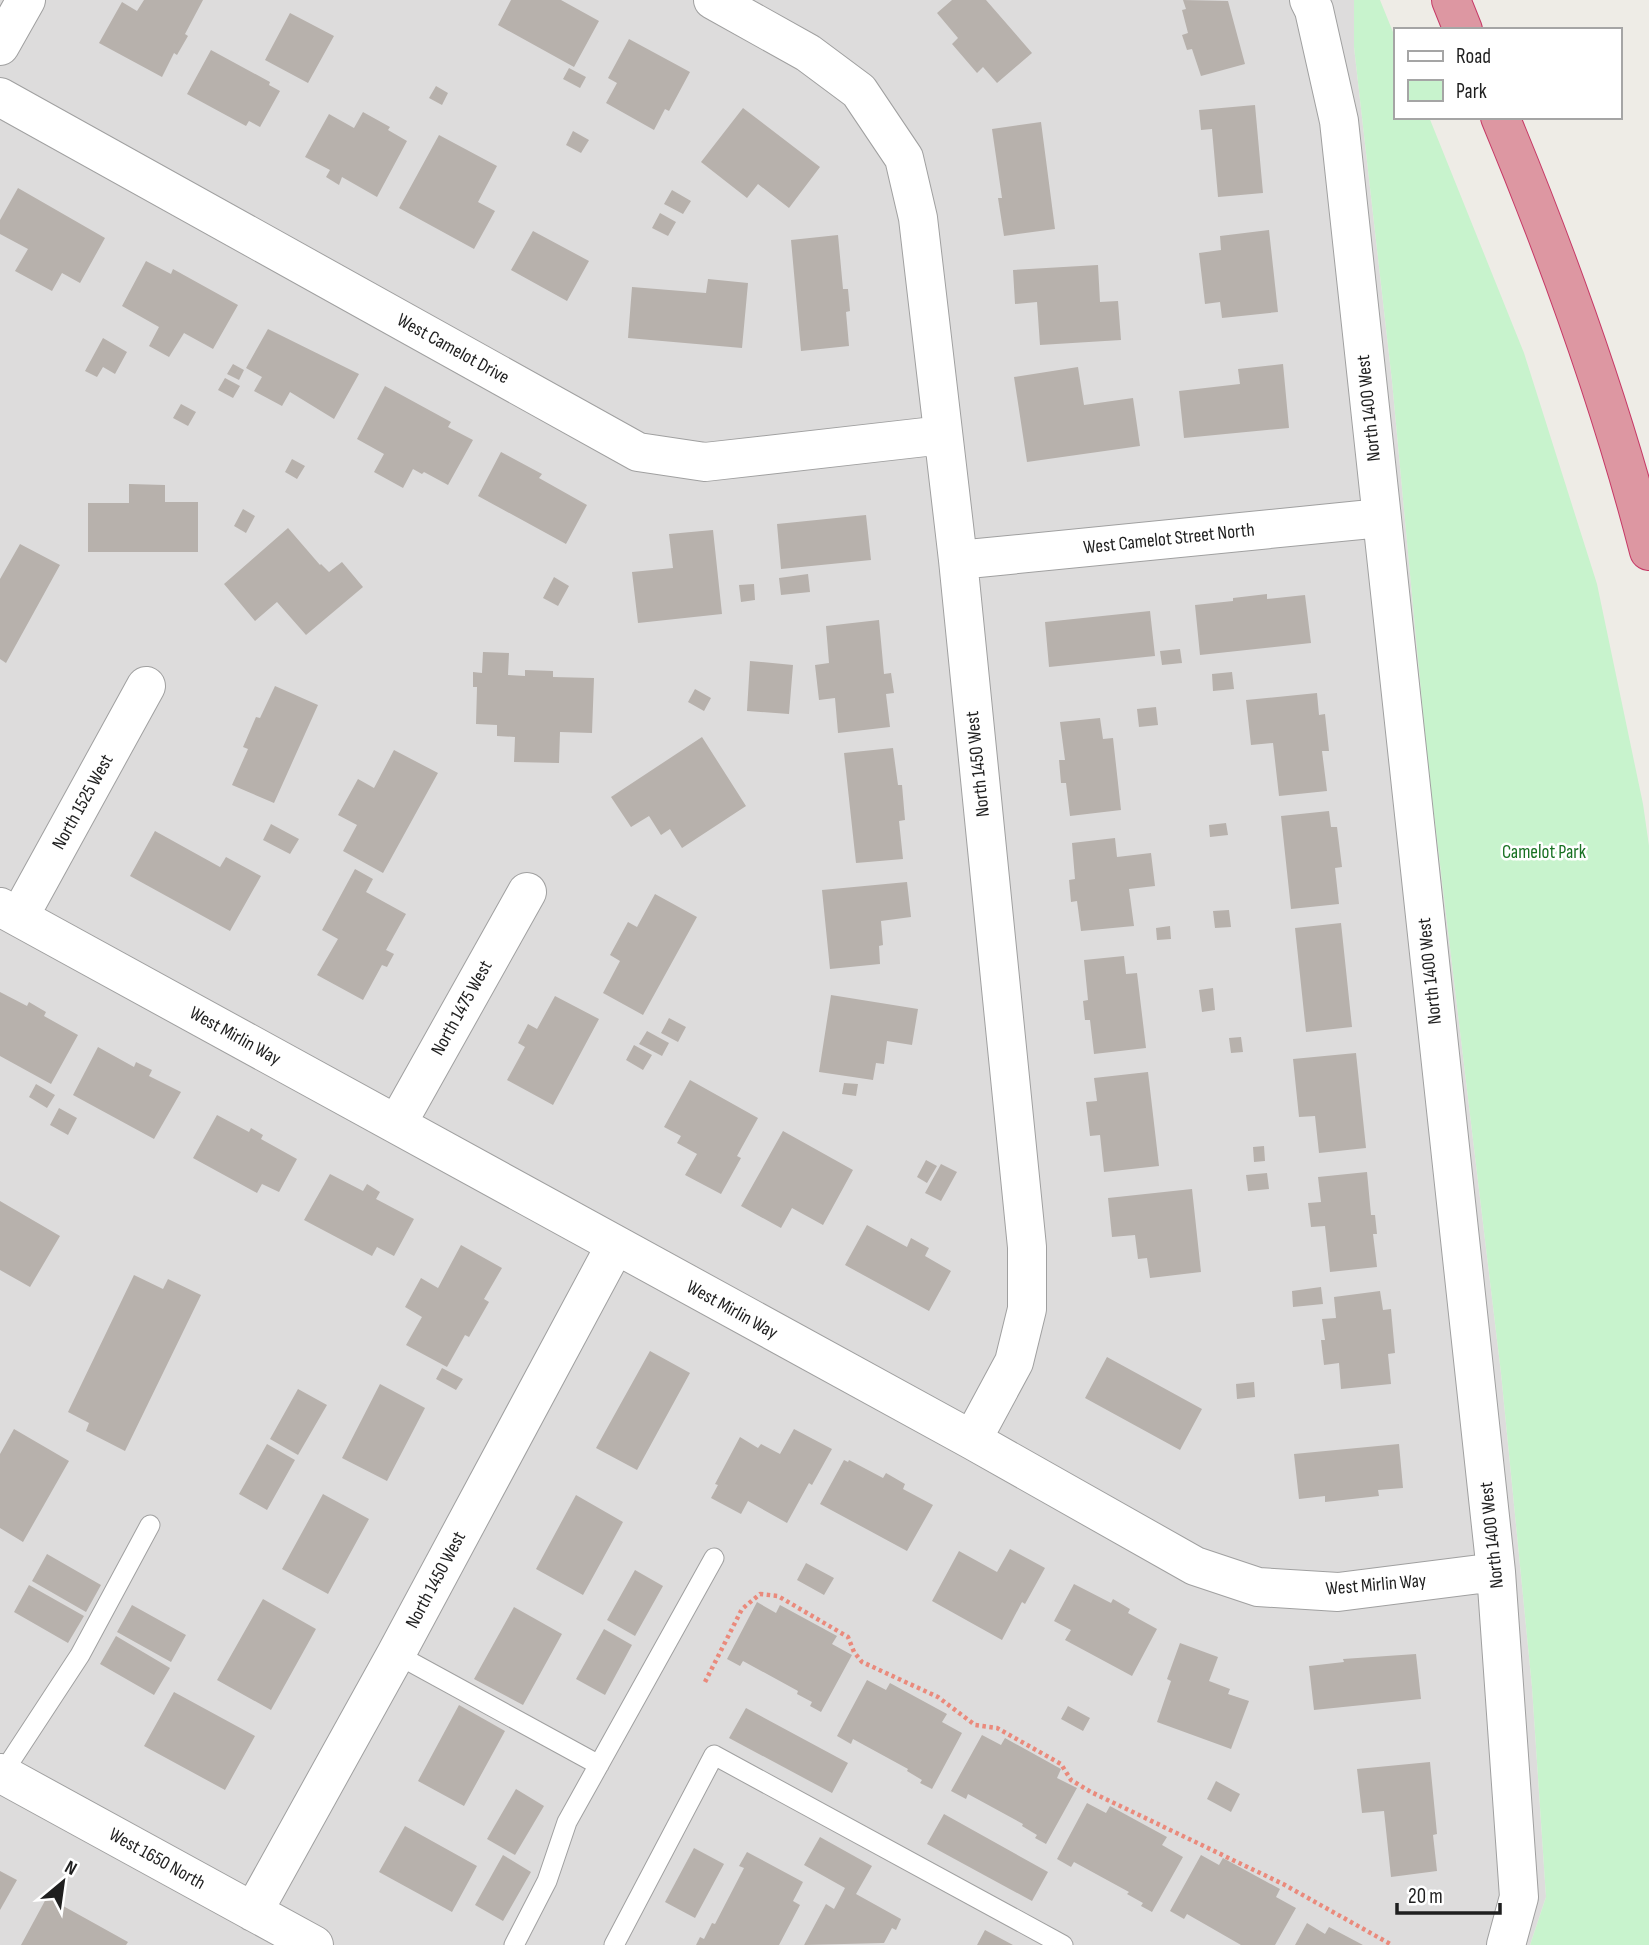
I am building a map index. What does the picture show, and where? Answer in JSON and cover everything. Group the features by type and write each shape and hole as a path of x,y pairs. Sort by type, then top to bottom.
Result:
{"highway":[{"path":"1451,0 1462,28"},
{"path":"1501,119 1567,288 1611,418 1649,551"}],"street":[{"path":"0,46 26,0"},
{"name":"North 1450 West","path":"713,0 808,52 859,91 904,158 918,218 958,560 1027,1247 1027,1309 1014,1362 972,1440"},
{"name":"North 1400 West","path":"1310,0 1339,121 1496,1572 1520,1896 1506,1945"},
{"name":"West Camelot Drive","path":"0,97 638,452 705,463 943,435"},
{"name":"West Camelot Street North","path":"958,560 1381,518"},
{"name":"North 1525 West","path":"9,912 146,686"},
{"name":"North 1475 West","path":"397,1124 527,892"},
{"name":"West Mirlin Way","path":"9,912 972,1440 1195,1566 1258,1587 1338,1592 1496,1572"},
{"name":"North 1450 West","path":"253,1912 396,1654 615,1246"},
{"name":"West 1650 North","path":"1,1774 314,1945"}],"lane":[{"path":"1,1774 80,1655 150,1525"},
{"path":"514,1945 547,1881 567,1822 714,1558"},
{"path":"396,1654 599,1765"},
{"path":"614,1945 714,1755 1063,1945"}],"path":[{"path":"705,1682 742,1609 760,1594 778,1597 848,1637 862,1662 938,1697 975,1725 997,1728 1061,1764 1071,1780 1091,1792 1283,1884 1392,1945"}],"shaded area":[{"path":"0,0 1354,0 1354,47 1392,381 1427,756 1501,1373 1532,1687 1546,1897 1530,1945 0,1945"}],"green space":[{"name":"Camelot Park","path":"1354,0 1380,0 1394,35 1394,119 1430,119 1524,353 1597,584 1643,804 1649,846 1649,1945 1530,1945 1546,1897 1532,1687 1501,1373 1427,756 1392,381 1354,47"}],"building":[{"path":"144,0 203,0 185,34 188,36 177,55 174,53 162,77 99,43 122,2 137,11"},
{"path":"511,0 561,0 599,21 574,67 498,25"},
{"path":"952,0 986,0 1032,53 997,83 983,67 977,73 952,44 958,38 937,13"},
{"path":"1183,0 1228,1 1245,64 1201,76 1192,49 1187,50 1182,35 1188,33 1182,10 1186,9"},
{"path":"290,13 334,36 308,83 265,60"},
{"path":"629,39 690,72 669,111 665,109 654,130 606,103 617,83 608,78"},
{"path":"211,50 270,82 269,85 280,91 260,127 249,121 246,126 187,94"},
{"path":"569,68 586,77 580,88 563,79"},
{"path":"436,86 448,93 442,105 429,98"},
{"path":"1255,105 1263,193 1218,197 1212,129 1201,130 1199,110"},
{"path":"743,108 820,167 789,208 758,184 747,198 701,162"},
{"path":"363,112 390,127 388,130 407,141 377,197 342,177 339,185 326,177 330,170 305,157 329,114 354,128"},
{"path":"1041,122 1055,229 1004,236 998,198 1002,198 992,129"},
{"path":"573,131 589,140 581,153 566,145"},
{"path":"439,135 497,166 478,202 495,211 474,249 399,208"},
{"path":"18,188 105,238 80,283 62,273 52,291 15,271 28,249 0,234 0,220"},
{"path":"672,190 691,201 683,214 664,204"},
{"path":"660,213 676,222 668,236 652,228"},
{"path":"1269,230 1278,312 1222,318 1220,302 1205,304 1199,253 1221,250 1220,236"},
{"path":"533,231 589,261 567,301 511,270"},
{"path":"838,235 843,289 848,289 850,311 846,312 849,346 801,351 791,240"},
{"path":"146,261 171,274 173,269 238,305 213,349 184,333 169,357 149,346 159,327 122,306"},
{"path":"1098,265 1100,302 1118,301 1121,340 1040,345 1037,302 1015,304 1013,270"},
{"path":"708,279 748,283 742,348 628,338 632,287 706,293"},
{"path":"268,329 359,374 334,419 290,392 282,406 254,391 262,377 246,368"},
{"path":"103,338 127,352 115,374 103,367 97,377 85,371"},
{"path":"233,364 244,370 239,380 227,374"},
{"path":"1283,364 1289,428 1184,438 1179,391 1240,384 1238,369"},
{"path":"1078,367 1084,405 1133,398 1140,446 1027,462 1014,377"},
{"path":"225,378 240,386 233,398 218,390"},
{"path":"385,386 451,422 448,427 473,440 448,485 413,469 403,488 374,472 384,454 357,439"},
{"path":"181,404 196,412 188,426 173,418"},
{"path":"501,452 542,474 539,478 587,505 566,544 478,496"},
{"path":"292,459 305,466 297,479 285,472"},
{"path":"129,484 165,485 165,502 198,502 198,552 88,552 88,503 129,503"},
{"path":"243,509 255,516 246,533 234,526"},
{"path":"866,515 871,560 781,569 777,524"},
{"path":"288,528 320,565 329,572 342,562 363,587 306,635 277,602 255,621 224,584"},
{"path":"713,530 722,614 638,623 632,572 673,568 669,534"},
{"path":"20,544 60,565 6,663 0,659 0,579"},
{"path":"808,574 810,592 781,595 779,578"},
{"path":"554,577 569,586 558,606 543,598"},
{"path":"754,584 755,600 741,602 739,585"},
{"path":"1267,594 1267,599 1305,595 1311,643 1200,655 1195,605"},
{"path":"1150,611 1155,656 1049,667 1045,622"},
{"path":"879,620 884,674 891,673 894,693 886,694 890,727 838,733 835,698 819,700 815,665 829,663 826,626"},
{"path":"1180,649 1182,663 1162,665 1160,651"},
{"path":"483,652 509,653 508,675 525,676 525,670 553,671 553,677 594,678 592,733 560,732 559,763 514,762 515,737 497,736 497,725 476,724 477,687 473,687 473,672 482,673"},
{"path":"750,661 793,665 789,714 747,711"},
{"path":"1232,672 1234,689 1213,691 1212,674"},
{"path":"275,686 318,705 274,803 232,785 248,749 243,747 256,717 260,718"},
{"path":"695,689 711,698 704,711 688,702"},
{"path":"1317,693 1319,715 1325,714 1329,751 1322,751 1327,791 1279,796 1273,743 1251,745 1246,700"},
{"path":"1156,707 1158,725 1139,727 1137,709"},
{"path":"1100,718 1103,739 1113,738 1121,810 1070,816 1066,783 1061,783 1059,760 1065,760 1060,722"},
{"path":"702,737 746,806 682,848 670,829 661,835 649,816 631,827 611,797"},
{"path":"893,748 898,785 902,785 905,820 899,821 903,859 856,863 844,753"},
{"path":"394,750 438,773 383,873 343,851 357,825 338,815 358,779 374,788"},
{"path":"1329,811 1331,827 1337,827 1342,867 1335,868 1339,904 1291,909 1281,816"},
{"path":"1226,823 1228,835 1210,837 1209,825"},
{"path":"271,824 299,839 290,854 263,840"},
{"path":"155,831 220,867 226,857 261,876 230,931 130,876"},
{"path":"1115,838 1117,857 1151,853 1155,886 1129,889 1134,926 1081,931 1077,901 1071,902 1069,880 1075,879 1072,843"},
{"path":"355,869 373,879 366,892 406,914 386,950 394,954 387,967 382,965 363,1000 317,975 338,939 322,930"},
{"path":"907,882 911,917 881,921 883,945 879,946 880,964 830,969 822,890"},
{"path":"655,894 697,917 643,1015 603,993 620,961 610,955 628,922 637,927"},
{"path":"1229,910 1231,927 1215,928 1213,911"},
{"path":"1341,923 1352,1027 1306,1032 1295,928"},
{"path":"1170,926 1171,939 1157,940 1156,928"},
{"path":"1124,956 1126,974 1137,973 1146,1048 1094,1054 1090,1020 1085,1020 1083,1001 1088,1000 1084,960"},
{"path":"1213,988 1215,1010 1202,1012 1199,990"},
{"path":"0,992 27,1006 29,1002 46,1012 44,1016 78,1035 51,1084 0,1056"},
{"path":"831,995 918,1009 912,1045 887,1041 884,1064 876,1063 873,1080 819,1072"},
{"path":"555,996 599,1019 553,1105 507,1080 525,1047 518,1043 528,1024 537,1029"},
{"path":"669,1018 686,1027 678,1042 661,1033"},
{"path":"647,1031 669,1043 662,1056 639,1044"},
{"path":"1241,1037 1243,1052 1231,1053 1229,1038"},
{"path":"634,1045 652,1055 643,1070 626,1060"},
{"path":"98,1047 134,1067 136,1062 152,1070 149,1076 181,1092 154,1139 73,1095"},
{"path":"1356,1053 1366,1148 1319,1153 1315,1116 1299,1117 1293,1059"},
{"path":"1148,1072 1159,1166 1104,1172 1100,1135 1090,1136 1086,1102 1097,1101 1094,1078"},
{"path":"690,1080 758,1118 737,1156 741,1158 721,1194 685,1175 697,1154 677,1143 681,1136 664,1127"},
{"path":"844,1083 858,1084 856,1096 842,1094"},
{"path":"36,1084 55,1095 47,1108 29,1097"},
{"path":"59,1108 77,1118 68,1135 50,1125"},
{"path":"217,1115 249,1132 251,1128 263,1135 261,1139 297,1159 279,1192 262,1184 257,1193 193,1158"},
{"path":"783,1131 853,1170 823,1225 792,1208 781,1228 741,1206"},
{"path":"1264,1146 1265,1161 1254,1162 1253,1147"},
{"path":"926,1160 937,1166 927,1183 917,1177"},
{"path":"941,1164 957,1172 941,1201 925,1193"},
{"path":"1367,1172 1371,1215 1375,1215 1377,1234 1373,1234 1377,1267 1330,1272 1325,1226 1311,1227 1308,1203 1321,1202 1318,1177"},
{"path":"1267,1173 1269,1189 1248,1191 1246,1175"},
{"path":"330,1174 363,1191 367,1184 380,1192 376,1199 414,1219 394,1256 377,1247 372,1256 304,1220"},
{"path":"1192,1189 1201,1272 1150,1278 1147,1258 1138,1259 1135,1235 1112,1237 1108,1198"},
{"path":"0,1201 60,1236 30,1287 0,1270"},
{"path":"867,1225 907,1247 911,1238 929,1248 925,1256 951,1271 929,1311 845,1265"},
{"path":"461,1245 502,1268 484,1299 489,1302 469,1337 465,1335 447,1367 406,1345 422,1317 405,1307 421,1278 438,1288"},
{"path":"134,1275 163,1289 168,1279 201,1295 125,1451 86,1431 89,1423 68,1412"},
{"path":"1321,1287 1323,1304 1293,1307 1292,1291"},
{"path":"1380,1291 1383,1310 1391,1309 1395,1353 1388,1354 1391,1384 1341,1389 1339,1363 1324,1365 1322,1319 1336,1318 1334,1297"},
{"path":"650,1351 690,1373 637,1470 596,1448"},
{"path":"1107,1357 1202,1409 1180,1450 1085,1398"},
{"path":"442,1368 463,1379 456,1390 436,1379"},
{"path":"1254,1382 1255,1397 1237,1399 1236,1384"},
{"path":"380,1384 425,1408 387,1481 342,1458"},
{"path":"298,1389 327,1405 298,1455 270,1439"},
{"path":"14,1429 69,1461 23,1542 0,1528 0,1454"},
{"path":"794,1429 832,1449 787,1523 748,1501 741,1514 711,1498 718,1485 715,1484 740,1437 758,1448 761,1444 780,1454"},
{"path":"267,1444 295,1460 267,1510 239,1494"},
{"path":"1399,1444 1403,1488 1378,1490 1379,1496 1325,1502 1325,1496 1299,1499 1294,1454"},
{"path":"844,1460 883,1478 886,1473 905,1484 903,1489 933,1505 907,1551 820,1504"},
{"path":"323,1494 369,1519 328,1594 282,1569"},
{"path":"576,1495 623,1522 583,1595 536,1569"},
{"path":"1010,1549 1045,1568 1025,1604 1022,1602 1002,1640 932,1601 959,1551 997,1572"},
{"path":"47,1554 101,1585 86,1612 32,1581"},
{"path":"806,1563 834,1578 824,1595 797,1580"},
{"path":"635,1570 663,1586 635,1636 607,1620"},
{"path":"1074,1584 1111,1603 1113,1599 1130,1609 1128,1613 1157,1629 1132,1676 1065,1640 1071,1630 1054,1621"},
{"path":"29,1585 84,1616 68,1643 14,1612"},
{"path":"263,1599 316,1629 271,1710 217,1680"},
{"path":"757,1602 776,1613 780,1605 837,1636 832,1644 852,1655 821,1712 810,1706 812,1702 797,1694 798,1691 743,1661 740,1666 727,1659"},
{"path":"132,1605 186,1635 171,1662 117,1632"},
{"path":"514,1607 562,1634 523,1705 474,1679"},
{"path":"604,1629 632,1645 605,1695 576,1679"},
{"path":"116,1636 170,1668 154,1695 100,1664"},
{"path":"1180,1643 1218,1657 1209,1681 1230,1689 1228,1694 1249,1701 1231,1749 1157,1722 1171,1681 1167,1679"},
{"path":"1416,1654 1421,1699 1314,1710 1309,1666 1344,1662 1343,1659"},
{"path":"867,1680 886,1690 890,1683 947,1714 942,1722 962,1733 932,1789 920,1783 922,1780 907,1771 908,1769 853,1739 851,1744 837,1736"},
{"path":"174,1692 255,1736 225,1790 144,1746"},
{"path":"459,1705 505,1731 464,1806 418,1781"},
{"path":"1068,1706 1090,1718 1083,1731 1061,1719"},
{"path":"746,1708 848,1763 832,1793 729,1738"},
{"path":"982,1735 1001,1745 1005,1738 1061,1769 1057,1778 1077,1788 1046,1844 1035,1838 1037,1835 1022,1826 1023,1824 968,1794 966,1799 951,1791"},
{"path":"1430,1762 1437,1834 1433,1835 1437,1871 1391,1877 1384,1811 1362,1813 1357,1769"},
{"path":"1216,1781 1240,1794 1231,1812 1207,1799"},
{"path":"516,1789 544,1806 515,1855 487,1839"},
{"path":"1087,1803 1106,1813 1110,1806 1167,1837 1162,1845 1183,1857 1152,1912 1127,1894 1129,1892 1074,1862 1071,1867 1057,1859"},
{"path":"944,1814 1048,1872 1032,1901 927,1844"},
{"path":"405,1826 477,1866 452,1912 379,1872"},
{"path":"820,1837 872,1866 856,1894 901,1919 896,1930 892,1928 884,1943 804,1945 826,1904 834,1909 845,1888 804,1865"},
{"path":"694,1848 724,1864 695,1918 665,1902"},
{"path":"747,1852 803,1882 793,1901 800,1905 779,1945 696,1945 700,1937 704,1939 712,1923 715,1924 744,1868 739,1866"},
{"path":"503,1855 531,1872 503,1921 475,1905"},
{"path":"1201,1855 1219,1865 1223,1858 1280,1889 1276,1897 1296,1908 1275,1945 1241,1945 1187,1914 1184,1919 1170,1911"},
{"path":"0,1871 17,1880 0,1910"},
{"path":"47,1897 128,1942 126,1945 21,1945"},
{"path":"1307,1923 1325,1934 1329,1927 1363,1945 1295,1945"},
{"path":"985,1930 1013,1945 977,1945"}]}
